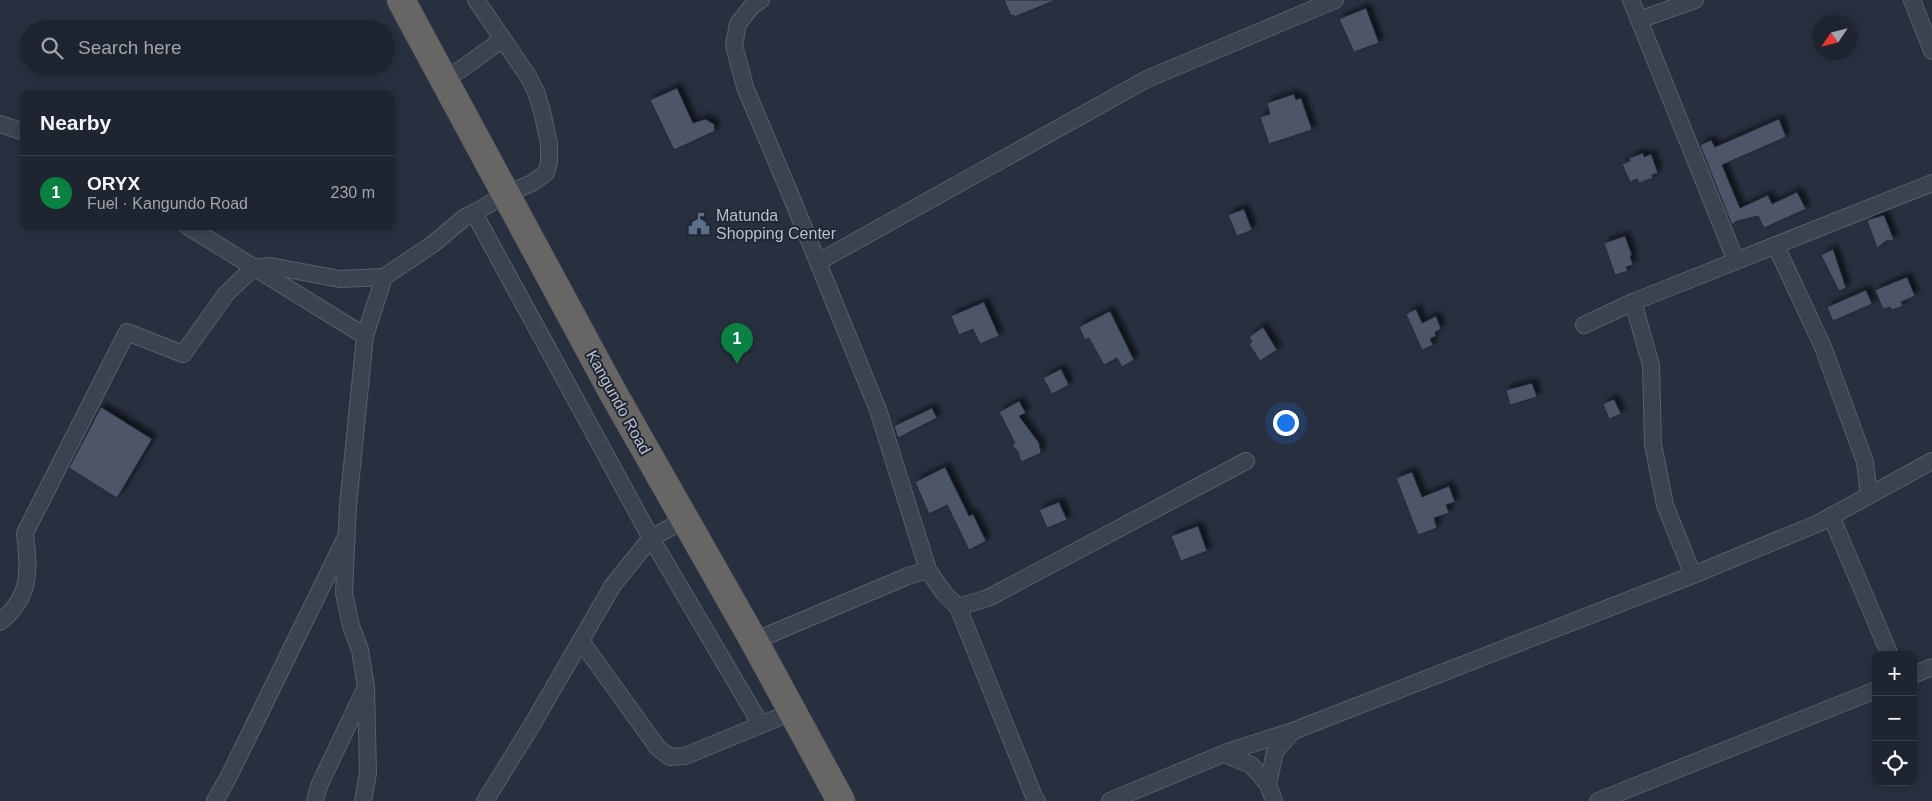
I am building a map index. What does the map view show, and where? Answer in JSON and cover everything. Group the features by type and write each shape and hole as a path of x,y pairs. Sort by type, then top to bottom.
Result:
{"highway":[{"name":"Kangundo Road","path":"401,0 612,391 754,641 841,801"}],"street":[{"path":"0,622 10,614 25,591 28,563 25,533 128,332 183,354 226,294 253,268 270,266 340,279 384,277 433,244 464,217 506,194 532,184 546,173 549,163 548,144 542,111 536,92 528,76 476,0"},
{"path":"761,0 752,7 738,24 734,45 745,87 878,410 928,570 944,593 958,607 1037,801"},
{"path":"818,262 1147,79 1335,0"},
{"path":"1631,0 1736,261"},
{"path":"1639,20 1695,0"},
{"path":"1912,0 1932,51"},
{"path":"444,78 460,70 503,39"},
{"path":"0,124 20,131"},
{"path":"1584,325 1633,302 1932,183"},
{"path":"474,213 651,538 761,725"},
{"path":"193,230 364,336"},
{"path":"1776,246 1823,347 1865,462 1869,495"},
{"path":"363,801 368,773 366,687 360,650 351,626 344,593 348,506 364,336 384,277"},
{"path":"1633,302 1651,365 1653,444 1665,505 1693,575"},
{"path":"958,607 993,596 1246,461"},
{"path":"1110,801 1224,754 1293,731 1693,575 1819,522 1932,461"},
{"path":"1830,516 1888,651"},
{"path":"485,801 613,584 651,538 686,520"},
{"path":"215,801 347,534"},
{"path":"754,641 908,576 928,570"},
{"path":"581,640 658,748 670,757 685,756 792,712"},
{"path":"1917,673 1932,667"},
{"path":"315,801 319,786 366,687"},
{"path":"1598,801 1872,692"},
{"path":"1268,784 1275,752 1293,731"},
{"path":"1224,754 1251,765 1268,784 1274,801"}],"building":[{"path":"1004,0 1056,0 1014,17 1014,15 1011,16"},
{"path":"1366,8 1379,43 1354,52 1339,19"},
{"path":"677,88 693,123 705,119 714,124 715,131 674,150 650,100"},
{"path":"1294,94 1296,100 1301,98 1312,130 1269,144 1260,117 1270,114 1267,103"},
{"path":"1779,119 1786,137 1722,165 1740,208 1768,195 1772,204 1797,192 1806,209 1764,228 1758,216 1737,221 1732,225 1700,145 1711,140 1715,147"},
{"path":"1643,153 1644,157 1651,154 1658,173 1652,175 1653,178 1639,183 1637,179 1630,182 1622,164 1630,161 1629,158"},
{"path":"1244,209 1252,230 1237,236 1228,215"},
{"path":"1884,215 1894,240 1886,241 1877,248 1867,220"},
{"path":"1625,236 1632,255 1630,256 1633,265 1626,267 1628,271 1615,275 1604,243"},
{"path":"1833,249 1846,288 1839,291 1821,255"},
{"path":"1907,277 1915,296 1901,302 1903,306 1892,310 1890,307 1883,309 1875,290"},
{"path":"1866,290 1872,304 1833,321 1827,307"},
{"path":"984,302 999,336 980,344 973,329 959,335 951,316"},
{"path":"1416,309 1422,323 1436,316 1441,329 1435,332 1436,336 1430,339 1433,345 1422,350 1406,314"},
{"path":"1110,311 1134,360 1122,367 1117,358 1104,365 1089,338 1085,340 1079,327"},
{"path":"1263,327 1277,350 1260,361 1249,344 1252,342 1249,337"},
{"path":"1061,369 1069,385 1052,394 1043,378"},
{"path":"1532,383 1537,397 1510,405 1506,390"},
{"path":"1614,399 1621,414 1609,419 1603,404"},
{"path":"1019,401 1026,413 1019,416 1039,443 1041,453 1021,462 1018,452 1012,445 1015,443 999,412"},
{"path":"101,407 152,439 117,498 69,468"},
{"path":"932,408 937,418 898,438 894,426"},
{"path":"945,467 969,516 973,514 986,541 969,550 947,505 929,514 915,482"},
{"path":"1412,472 1422,497 1449,486 1455,502 1446,505 1449,513 1434,518 1437,528 1418,535 1396,478"},
{"path":"1059,502 1067,520 1047,528 1039,510"},
{"path":"1198,526 1207,551 1181,561 1171,536"}],"place":[{"name":"Matunda Shopping Center","path":"699,224"},
{"name":"ORYX","path":"737,364"}]}
